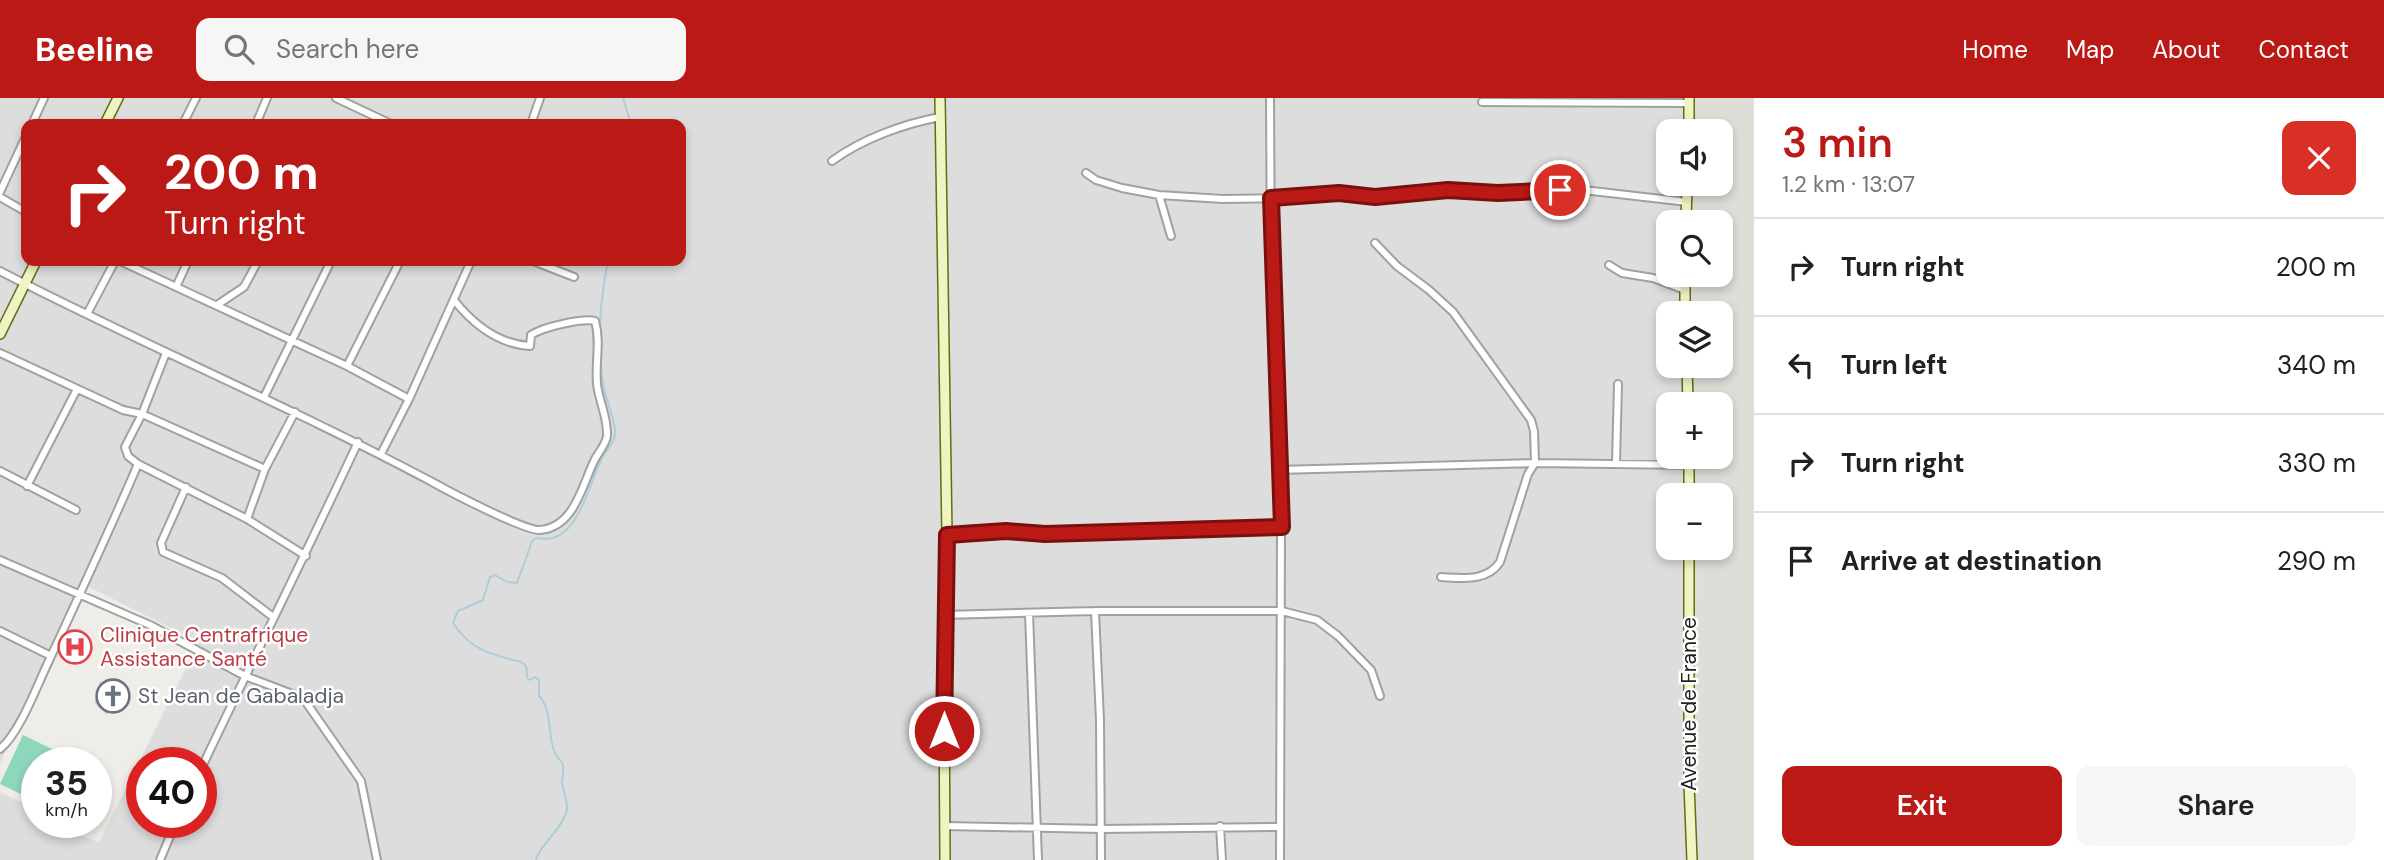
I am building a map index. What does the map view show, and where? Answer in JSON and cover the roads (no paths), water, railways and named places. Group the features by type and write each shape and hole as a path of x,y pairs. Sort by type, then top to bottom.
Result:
{"street":[{"path":"34,119 44,98"},
{"path":"108,119 118,98"},
{"path":"186,119 196,98"},
{"path":"258,119 267,98"},
{"path":"336,98 380,119"},
{"path":"533,119 540,98"},
{"path":"940,98 947,535 944,615 945,860"},
{"path":"1270,98 1278,470 1282,527 1280,860"},
{"path":"1482,102 1689,101 1689,119"},
{"path":"832,161 858,145 919,121 940,117"},
{"path":"21,147 0,194 21,207"},
{"path":"1086,173 1096,180 1122,188 1159,195 1223,200 1339,193 1375,197 1448,190 1498,193 1575,190 1687,202"},
{"path":"1159,195 1171,236"},
{"path":"1687,196 1687,210"},
{"path":"1375,243 1397,266 1453,312 1531,420 1534,431 1535,463 1528,474 1506,546 1494,570 1475,577 1441,577"},
{"path":"1609,265 1622,274 1661,280 1685,290 1685,301"},
{"path":"0,334 33,266"},
{"path":"88,314 114,266"},
{"path":"129,266 347,366 409,399"},
{"path":"176,286 186,266"},
{"path":"217,305 244,287 255,266"},
{"path":"264,397 329,266"},
{"path":"347,366 397,266"},
{"path":"381,454 469,266"},
{"path":"546,266 573,277"},
{"path":"0,271 166,353 358,442 451,492 535,530 558,524 566,518 585,486 607,435 606,413 597,383 595,321 585,320 542,329 531,335 530,345 520,345 482,330 454,300"},
{"path":"0,353 123,410 142,414 265,469"},
{"path":"166,353 142,414 125,447 128,456 138,464 247,519 306,556"},
{"path":"1616,463 1618,384"},
{"path":"27,485 77,389"},
{"path":"247,519 265,469 295,412"},
{"path":"211,747 273,617 306,556 358,442"},
{"path":"1278,470 1406,465 1656,462"},
{"path":"0,749 6,744 27,708 81,596 138,464"},
{"path":"0,471 76,510"},
{"path":"186,487 161,543 163,552 222,578 273,617"},
{"path":"947,535 1006,531 1045,534 1282,527"},
{"path":"0,560 150,625 245,676 300,696 307,702 362,782 377,860"},
{"name":"Avenue de France","path":"1689,560 1692,860"},
{"path":"944,615 1095,611 1282,611 1317,620 1338,636 1371,670 1380,696"},
{"path":"1095,611 1100,720 1101,860"},
{"path":"1029,613 1038,860"},
{"path":"0,631 51,656"},
{"path":"945,826 1101,829 1280,827"},
{"path":"1220,826 1222,860"},
{"path":"160,860 169,838"}],"waterway":[{"path":"623,98 629,119"},
{"path":"536,860 567,810 562,783 563,766 556,755 546,709 539,696 539,680 535,677 530,680 527,678 526,667 521,662 491,654 475,646 453,623 458,611 483,600 490,577 495,575 507,582 517,583 532,541 537,538 551,538 572,524 580,512 602,458 613,442 615,430 603,384 600,353 601,307 607,266"}],"place":[{"name":"Clinique Centrafrique Assistance Santé","path":"75,647"},
{"name":"St Jean de Gabaladja","path":"113,696"}]}
